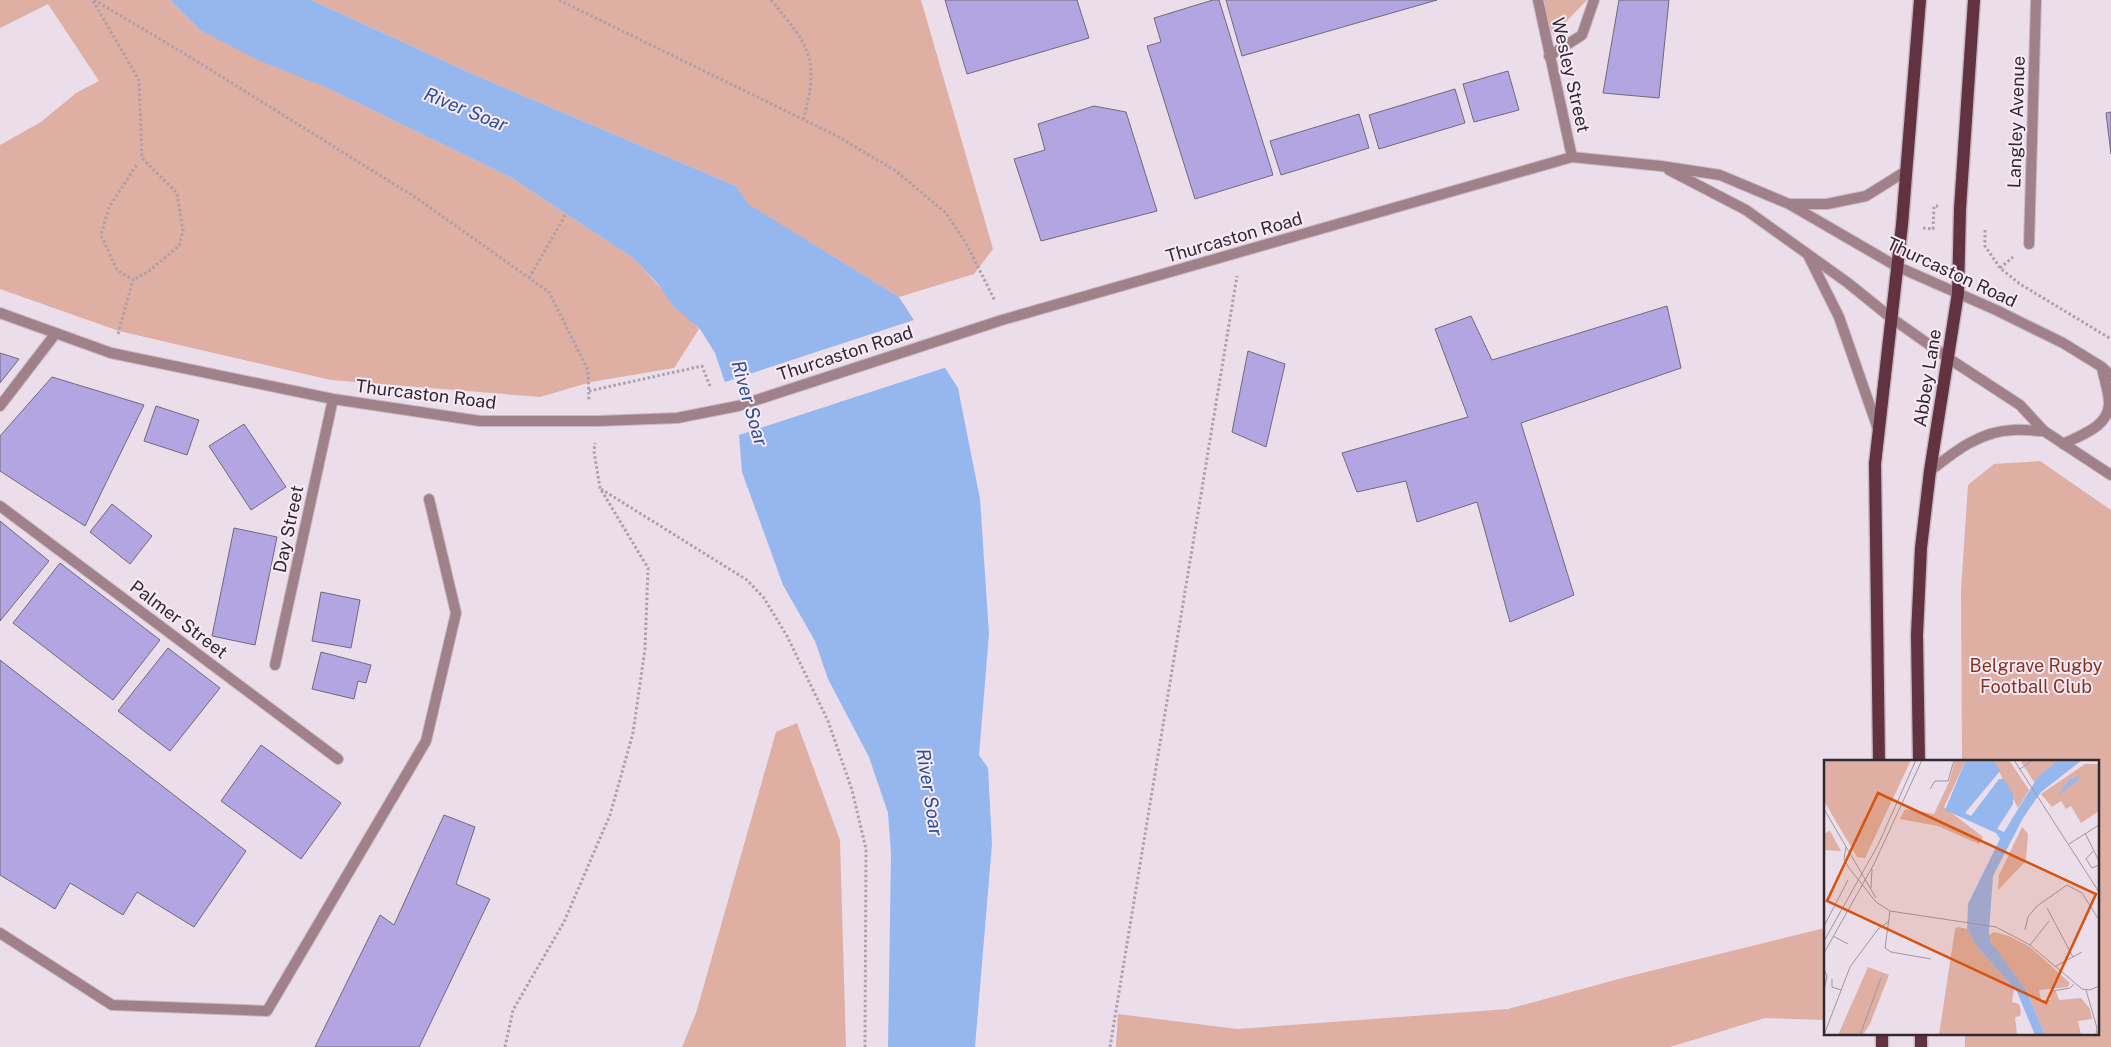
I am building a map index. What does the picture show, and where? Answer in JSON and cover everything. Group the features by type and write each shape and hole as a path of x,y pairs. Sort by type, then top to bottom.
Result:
{"main road":[{"path":"1879,760 1875,464 1906,171 1920,0"},
{"name":"Abbey Lane","path":"1919,760 1917,635 1921,548 1930,471 1958,293 1960,209 1974,0"},
{"path":"1882,1034 1882,1047"},
{"path":"1921,1034 1921,1047"}],"street":[{"name":"Wesley Street","path":"1538,0 1572,157"},
{"path":"1549,56 1582,35 1594,0"},
{"name":"Langley Avenue","path":"2028,244 2036,0"},
{"name":"Thurcaston Road","path":"0,313 111,354 333,399 480,420 594,421 677,418 738,406 968,330 1572,157 1661,166 1720,175 1789,204 1896,266 1958,293 2063,344 2102,367 2111,376"},
{"name":"Thurcaston Road","path":"1661,166 1746,210 1808,254 1890,317 2020,405 2044,431 2111,475"},
{"name":"Thurcaston Road","path":"1789,204 1827,204 1866,196 1906,171"},
{"name":"Thurcaston Road","path":"1808,254 1838,317 1879,433"},
{"path":"0,406 56,333"},
{"path":"2063,444 2098,426 2106,416 2109,403 2102,367"},
{"name":"Day Street","path":"275,665 333,399"},
{"path":"1930,471 1949,456 1982,436 2012,430 2044,431"},
{"path":"0,933 112,1005 267,1011 426,741 456,613 430,499"},
{"name":"Palmer Street","path":"0,506 338,758"}],"path":[{"path":"93,0 190,57 418,199 549,292 588,370 594,421 594,451 600,488 648,568 644,649 633,733 610,815 564,922 513,1010 505,1047"},
{"path":"93,0 138,80 142,158 177,193 183,232 178,246 149,271 134,280 111,354"},
{"path":"559,0 837,136 896,171 946,213 966,242 998,307"},
{"path":"771,0 806,45 811,64 811,93 803,121"},
{"path":"134,280 117,270 102,235 109,207 138,164"},
{"path":"529,278 566,214"},
{"path":"1985,228 1985,246 2000,268 2020,284 2111,339"},
{"path":"1110,1047 1241,252"},
{"path":"589,391 702,366 710,386"},
{"path":"600,488 747,580 764,598 787,636 820,704 852,790 866,849 865,1047"}],"green space":[{"path":"0,0 170,0 200,30 325,87 510,177 633,258 699,329 674,368 591,382 540,397 331,380 119,331 0,289 0,145 41,122 76,93 99,81 48,4 0,28"},
{"path":"311,0 921,0 993,249 974,274 899,297 747,204 736,186 477,76"},
{"path":"1540,0 1587,0 1553,35"},
{"name":"Belgrave Rugby Football Club","path":"2040,461 2111,510 2111,1047 1965,1047 1965,1034 2098,1034 2098,760 1962,760 1961,590 1968,485 1994,464"},
{"path":"797,723 840,840 846,1047 682,1047 696,1013 776,732"},
{"path":"1824,928 1824,1020 1765,1018 1670,1047 1116,1047 1118,1014 1237,1029 1508,1009 1626,977"}],"water":[{"name":"River Soar","path":"170,0 311,0 477,76 736,186 748,204 899,297 958,388 980,499 989,634 979,755 988,768 992,844 975,1047 888,1047 891,854 888,813 869,757 828,679 815,641 783,585 742,472 738,421 715,353 700,329 673,306 658,284 633,258 510,177 325,87 258,60 200,30"}],"pier":[{"path":"917,319 947,367 736,436 735,421 722,383"}],"building":[{"path":"945,0 1077,0 1089,38 967,74"},
{"path":"1213,0 1219,0 1273,175 1195,199 1147,46 1161,42 1154,18"},
{"path":"1226,0 1437,0 1242,56"},
{"path":"1619,0 1669,0 1659,98 1603,93"},
{"path":"1508,71 1519,110 1474,122 1463,84"},
{"path":"1455,89 1465,123 1379,149 1369,115"},
{"path":"1094,106 1126,112 1157,211 1041,241 1014,159 1045,150 1038,124"},
{"path":"2111,112 2111,154 2106,113"},
{"path":"1359,114 1369,148 1281,175 1270,141"},
{"path":"1667,306 1681,368 1521,423 1574,595 1510,622 1477,502 1417,522 1406,481 1357,492 1342,453 1468,417 1435,329 1471,316 1492,360"},
{"path":"1248,351 1285,364 1266,447 1232,432"},
{"path":"0,353 19,359 0,383"},
{"path":"52,377 144,405 85,526 0,471 0,436"},
{"path":"156,406 199,420 187,455 144,441"},
{"path":"244,424 286,487 251,510 209,446"},
{"path":"112,504 152,536 130,564 90,532"},
{"path":"0,521 49,561 0,621"},
{"path":"234,528 277,537 255,645 212,636"},
{"path":"60,563 160,640 113,700 13,623"},
{"path":"321,592 360,600 351,648 312,641"},
{"path":"168,648 220,688 170,751 118,711"},
{"path":"321,652 371,665 366,683 358,681 354,699 312,689"},
{"path":"0,660 246,851 194,927 137,892 123,915 70,883 55,909 0,875"},
{"path":"261,745 341,803 301,859 221,801"},
{"path":"444,815 475,827 456,884 490,899 419,1047 315,1047 380,915 394,925"}]}
